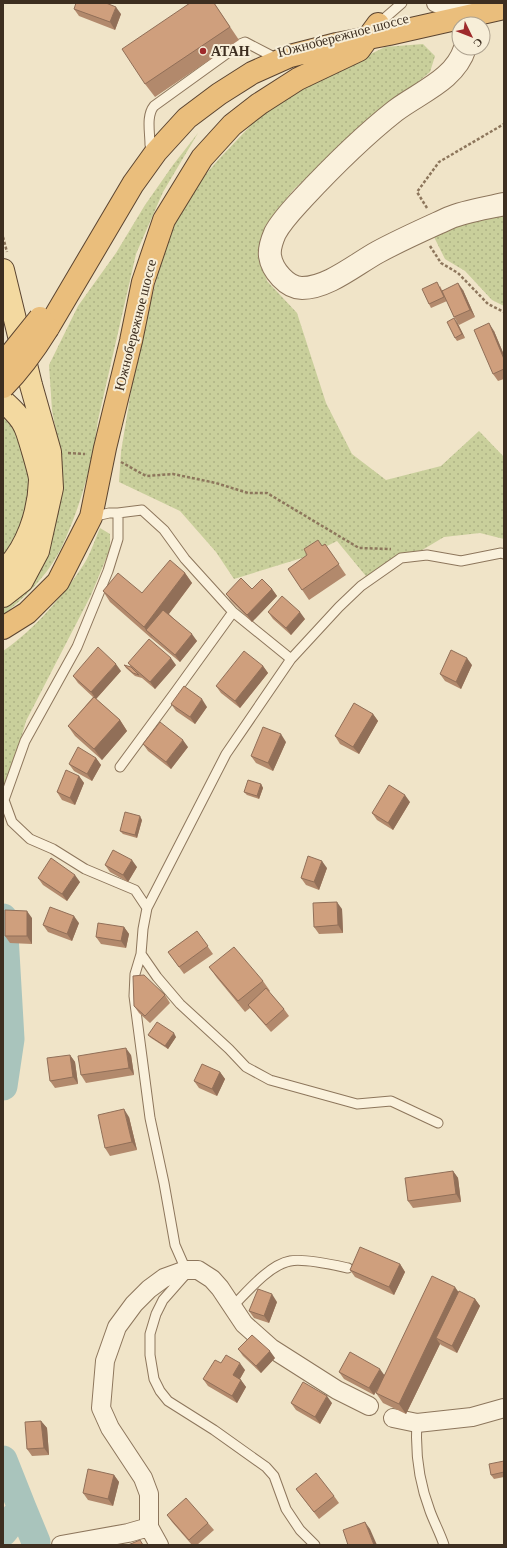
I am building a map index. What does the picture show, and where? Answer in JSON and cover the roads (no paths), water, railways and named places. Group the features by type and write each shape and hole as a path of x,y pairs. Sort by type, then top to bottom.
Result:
{"highway":[{"name":"Южнобережное шоссе","path":"3,364 44,323 133,184 156,152 187,118 219,94 252,73 290,56 337,44 373,31 460,10 504,8"},
{"name":"Южнобережное шоссе","path":"3,387 17,373 33,352 44,323 130,174 150,145 181,111 211,86 245,65 270,54 323,37 373,31"},
{"name":"Южнобережное шоссе","path":"3,628 27,613 58,582 91,517 105,448 131,340 143,282 164,220 202,158 232,125 259,104 298,79 359,50 373,31"}],"main road":[{"path":"3,270 31,385 50,452 52,488 38,551 22,581 3,596"},
{"path":"3,401 25,426 40,478 36,508 30,529 21,551 12,564 3,572"}],"street":[{"path":"463,56 456,68 430,88 396,110 362,140 287,215 275,233 270,246 270,256 273,267 289,284 300,288 314,287 328,282 379,252 450,218 504,204"},
{"path":"159,1545 149,1527 149,1494 143,1478 110,1428 101,1408 105,1361 117,1327 134,1304 164,1278 186,1270 198,1270 212,1280 227,1297 244,1324 271,1348 337,1390 370,1406"},
{"path":"394,1418 417,1423 472,1417 504,1408"},
{"path":"61,1545 128,1533 149,1527"}],"lane":[{"path":"373,31 402,3"},
{"path":"91,517 109,513 142,510 164,530 185,559 233,612 291,659"},
{"path":"118,513 118,539 108,571 77,647 25,741 4,800 12,822 30,839 54,849 85,869 135,890 146,908"},
{"path":"315,1545 300,1530 286,1509 274,1476 266,1467 214,1430 168,1401 160,1391 154,1379 150,1355 150,1334 156,1314 163,1300 185,1275 186,1270 175,1244 150,1118 134,996 135,974 141,954 146,908 226,754 291,659 339,606 361,586 401,558 427,555 461,561 501,553 504,554"},
{"path":"120,766 233,612"},
{"path":"141,954 157,977 180,1004 229,1048 246,1067 270,1080 357,1104 391,1101 438,1123"},
{"path":"232,1307 276,1267 289,1261 296,1260 348,1268"},
{"path":"417,1423 416,1446 420,1477 430,1511 444,1545"}],"waterway":[{"path":"3,918 10,1039 3,1086"},
{"path":"3,1460 22,1508 3,1532"},
{"path":"22,1508 36,1542"}],"place":[{"name":"АТАН","path":"203,51"}]}
